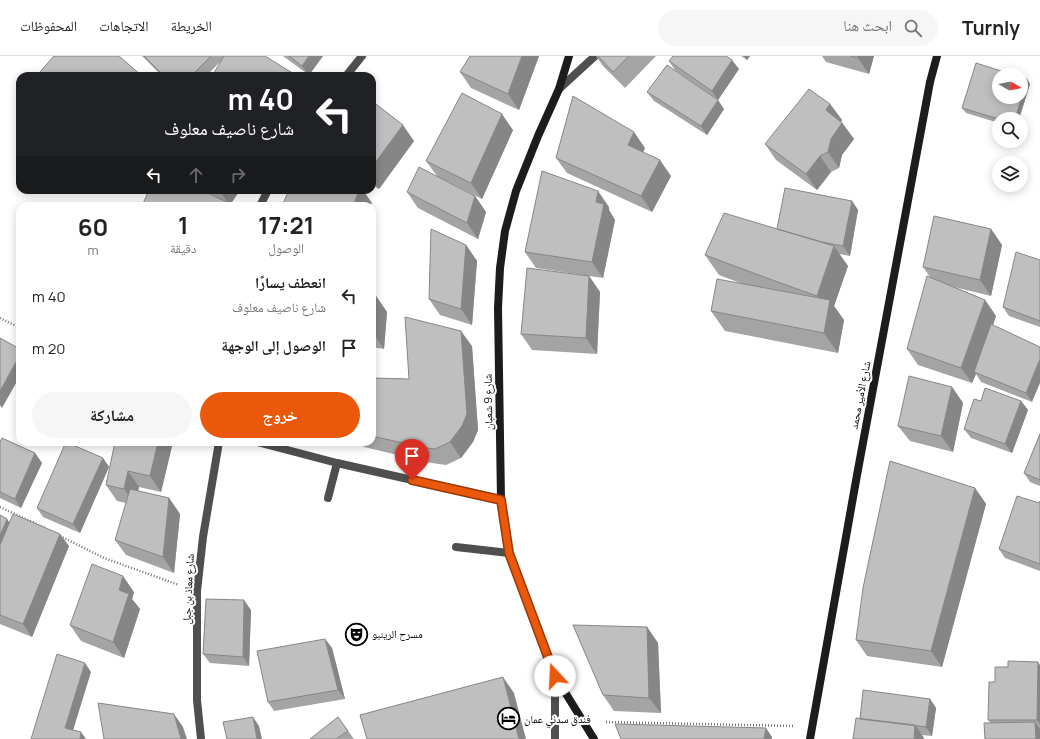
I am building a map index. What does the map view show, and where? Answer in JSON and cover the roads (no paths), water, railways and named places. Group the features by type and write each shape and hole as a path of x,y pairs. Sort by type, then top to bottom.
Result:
{"street":[{"path":"349,72 362,56"},
{"name":"شارع 9 شعبان","path":"569,56 559,89 516,191 505,231 500,268 498,308 501,500 509,553 555,676 594,739"},
{"path":"559,89 595,56"},
{"name":"شارع الأمير محمد","path":"810,739 858,467 930,82 937,56"},
{"name":"شارع معاذ بن جبل","path":"202,739 197,700 197,591 203,537 218,446"},
{"path":"272,446 337,463 501,500"},
{"path":"328,498 337,463"},
{"path":"456,547 509,553"},
{"path":"555,676 555,739"}],"place":[{"name":"مسرح الرينبو","path":"356,634"},
{"name":"فندق سدني عمان","path":"508,719"}]}
